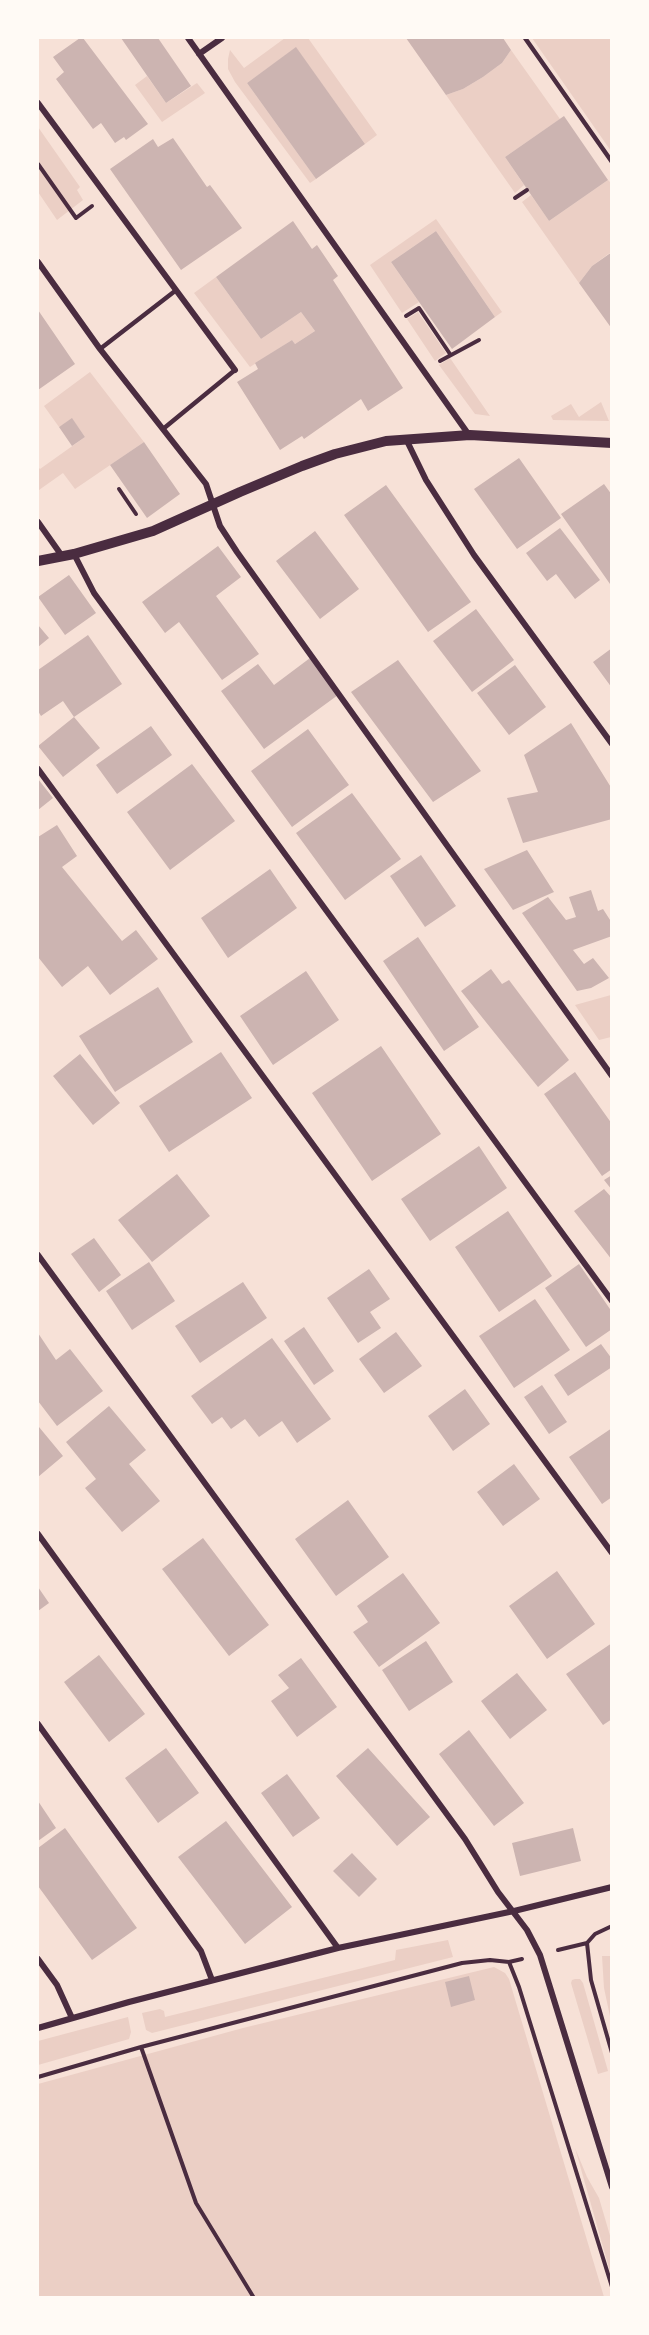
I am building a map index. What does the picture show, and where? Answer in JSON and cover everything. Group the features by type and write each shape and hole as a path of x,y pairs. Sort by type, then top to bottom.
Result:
{"street":[{"path":"188,38 470,435"},
{"path":"199,54 222,38"},
{"path":"38,103 235,370"},
{"path":"38,262 100,348 206,484 220,526 237,552 612,1076"},
{"path":"38,561 74,554 153,531 335,454 386,441 470,435 612,443"},
{"path":"405,439 426,480 474,555 612,744"},
{"path":"38,522 62,556"},
{"path":"74,554 94,593 612,1301"},
{"path":"38,769 612,1553"},
{"path":"38,1255 465,1839 498,1892 514,1911 540,1955 612,2187"},
{"path":"38,1534 338,1948"},
{"path":"38,1724 201,1951 212,1980"},
{"path":"38,2028 338,1948 514,1911 612,1887"},
{"path":"38,1959 57,1985 72,2018"}],"lane":[{"path":"525,38 612,162"},
{"path":"100,348 175,291"},
{"path":"163,429 235,370"}],"path":[{"path":"38,164 76,218 106,196"},
{"path":"515,198 527,190"},
{"path":"392,325 418,308 450,354"},
{"path":"424,371 450,354 479,340"},
{"path":"119,489 138,517"},
{"path":"573,1947 587,1943 595,1934 612,1926"},
{"path":"587,1943 591,1980 612,2053"},
{"path":"38,2077 141,2047 462,1964 490,1960 509,1962 519,1960"},
{"path":"509,1962 612,2287"},
{"path":"141,2047 196,2203 254,2298"}],"shaded area":[{"path":"285,38 308,38 377,135 365,144 296,48 247,83 316,179 310,183 235,82 228,69 230,50 244,68"},
{"path":"532,38 611,38 611,151"},
{"path":"511,50 560,119 505,157 524,185 515,193 446,95 463,89 483,77 502,63"},
{"path":"147,76 166,103 197,83 205,93 162,122 135,85"},
{"path":"38,127 80,187 77,190 83,200 57,220 38,192"},
{"path":"608,180 612,184 611,252 592,266 579,283 522,202 531,195 549,221"},
{"path":"436,219 502,312 495,317 436,231 391,262 419,302 402,313 370,265"},
{"path":"216,277 261,339 301,312 315,331 295,344 292,340 250,367 194,293"},
{"path":"418,312 446,353 435,361 407,319"},
{"path":"450,358 490,416 475,414 439,365"},
{"path":"90,372 144,442 75,489 63,473 39,490 38,467 40,469 85,437 72,419 59,427 44,406"},
{"path":"601,402 609,421 553,420 551,416 571,404 579,417"},
{"path":"611,995 611,1037 599,1040 575,1005"},
{"path":"448,1940 453,1957 152,2033 146,2030 142,2013 160,2009 164,2011 165,2017 395,1960 396,1950"},
{"path":"602,1956 611,1956 611,2021 604,1988"},
{"path":"494,1967 505,1973 509,1979 604,2297 38,2298 38,2084 243,2028"},
{"path":"575,1979 580,1979 583,1983 608,2071 598,2074 571,1983"},
{"path":"128,2017 131,2032 129,2039 38,2065 38,2041"},
{"path":"575,2148 599,2198 611,2239 611,2275"}],"building":[{"path":"83,38 148,124 126,140 124,137 115,143 101,123 93,129 56,79 64,72 53,57"},
{"path":"121,38 158,38 191,86 166,103"},
{"path":"406,38 503,38 511,50 502,63 483,77 463,89 446,95"},
{"path":"296,47 365,144 316,179 247,83"},
{"path":"564,116 608,180 549,221 505,157"},
{"path":"173,138 207,187 210,185 242,228 181,270 110,169 153,139 158,147"},
{"path":"293,221 312,249 317,245 338,276 333,280 403,388 368,411 361,399 304,439 302,436 280,450 237,382 258,369 255,363 292,340 295,344 315,331 301,312 261,339 216,277"},
{"path":"436,231 495,317 452,349 391,262"},
{"path":"612,252 612,329 579,283 592,266"},
{"path":"38,310 75,364 38,390"},
{"path":"72,418 85,437 72,446 59,427"},
{"path":"144,442 180,494 147,518 110,465"},
{"path":"519,458 561,518 517,549 474,489"},
{"path":"604,484 612,495 610,584 561,514"},
{"path":"386,485 471,602 428,632 344,515"},
{"path":"560,528 600,580 575,599 556,574 547,581 526,553"},
{"path":"315,531 359,589 320,619 276,561"},
{"path":"218,546 241,577 216,596 259,654 222,680 179,622 165,633 142,602"},
{"path":"69,575 96,613 65,635 38,597"},
{"path":"476,609 514,660 472,692 433,641"},
{"path":"38,625 49,638 38,647"},
{"path":"88,635 122,684 74,717 63,701 41,716 38,711 38,670"},
{"path":"612,648 612,688 593,662"},
{"path":"310,658 338,695 264,749 221,691 258,664 274,685"},
{"path":"398,660 481,771 433,802 351,692"},
{"path":"515,665 546,707 509,735 477,693"},
{"path":"74,717 100,748 63,777 38,746"},
{"path":"571,723 612,789 612,819 523,843 507,798 538,792 524,755"},
{"path":"151,726 172,755 117,794 96,765"},
{"path":"308,729 349,785 292,827 251,771"},
{"path":"192,764 235,821 170,870 127,812"},
{"path":"38,779 53,798 38,810"},
{"path":"352,793 401,859 345,900 296,833"},
{"path":"57,825 77,856 62,867 122,941 136,930 158,959 110,995 88,966 62,987 38,957 38,837"},
{"path":"527,850 554,892 513,910 484,869"},
{"path":"421,855 456,906 425,927 390,876"},
{"path":"270,869 297,908 228,958 201,918"},
{"path":"591,890 598,911 603,909 612,923 612,936 573,950 584,964 593,958 609,978 591,988 577,991 522,913 548,897 566,920 576,917 569,897"},
{"path":"418,937 479,1027 444,1051 383,961"},
{"path":"491,969 502,984 509,980 569,1060 538,1087 461,991"},
{"path":"306,971 339,1020 273,1065 240,1016"},
{"path":"158,987 193,1042 115,1092 79,1036"},
{"path":"381,1046 441,1134 372,1181 312,1093"},
{"path":"221,1052 252,1098 169,1152 139,1106"},
{"path":"80,1054 120,1103 93,1125 53,1076"},
{"path":"575,1072 612,1124 612,1169 602,1176 544,1094"},
{"path":"479,1146 507,1188 430,1241 401,1199"},
{"path":"177,1174 210,1216 152,1262 118,1220"},
{"path":"612,1175 612,1190 604,1180"},
{"path":"604,1189 612,1198 612,1260 574,1211"},
{"path":"508,1211 552,1276 499,1312 455,1247"},
{"path":"94,1238 121,1275 99,1292 71,1254"},
{"path":"149,1262 175,1301 132,1330 106,1291"},
{"path":"579,1264 612,1312 612,1329 586,1347 545,1288"},
{"path":"369,1269 390,1299 370,1312 381,1328 358,1343 327,1298"},
{"path":"243,1282 267,1318 200,1363 175,1326"},
{"path":"535,1299 570,1350 514,1388 479,1336"},
{"path":"304,1327 334,1371 314,1385 284,1341"},
{"path":"396,1332 422,1366 384,1393 359,1359"},
{"path":"38,1333 56,1360 70,1349 103,1391 57,1426 38,1401"},
{"path":"272,1338 331,1419 297,1443 282,1421 259,1437 245,1419 231,1429 222,1417 212,1424 191,1396"},
{"path":"601,1344 612,1359 612,1367 568,1396 554,1375"},
{"path":"542,1385 567,1422 549,1434 524,1397"},
{"path":"465,1389 490,1424 453,1451 428,1416"},
{"path":"109,1406 146,1450 129,1464 160,1501 122,1532 85,1488 96,1479 66,1442"},
{"path":"38,1428 63,1456 38,1477"},
{"path":"612,1428 612,1497 602,1504 569,1457"},
{"path":"514,1464 540,1499 503,1526 477,1492"},
{"path":"348,1500 389,1557 336,1596 295,1539"},
{"path":"203,1538 269,1625 229,1656 162,1569"},
{"path":"557,1571 595,1624 547,1659 509,1606"},
{"path":"403,1573 440,1623 379,1667 353,1632 368,1622 357,1606"},
{"path":"38,1587 49,1603 38,1611"},
{"path":"426,1641 453,1682 409,1711 382,1670"},
{"path":"612,1643 612,1719 603,1725 566,1674"},
{"path":"99,1655 145,1714 109,1742 64,1682"},
{"path":"301,1658 337,1707 297,1737 271,1701 289,1688 278,1675"},
{"path":"517,1673 547,1710 510,1739 481,1701"},
{"path":"469,1730 524,1803 494,1826 439,1754"},
{"path":"166,1748 199,1793 158,1823 125,1778"},
{"path":"368,1748 430,1817 397,1846 336,1776"},
{"path":"287,1774 320,1818 293,1837 261,1793"},
{"path":"38,1801 56,1828 38,1841"},
{"path":"226,1821 292,1907 245,1944 178,1857"},
{"path":"65,1828 137,1928 92,1960 38,1886 38,1848"},
{"path":"573,1828 581,1861 520,1876 512,1843"},
{"path":"352,1853 377,1879 359,1897 333,1871"},
{"path":"469,1976 475,2000 451,2007 445,1982"}]}
